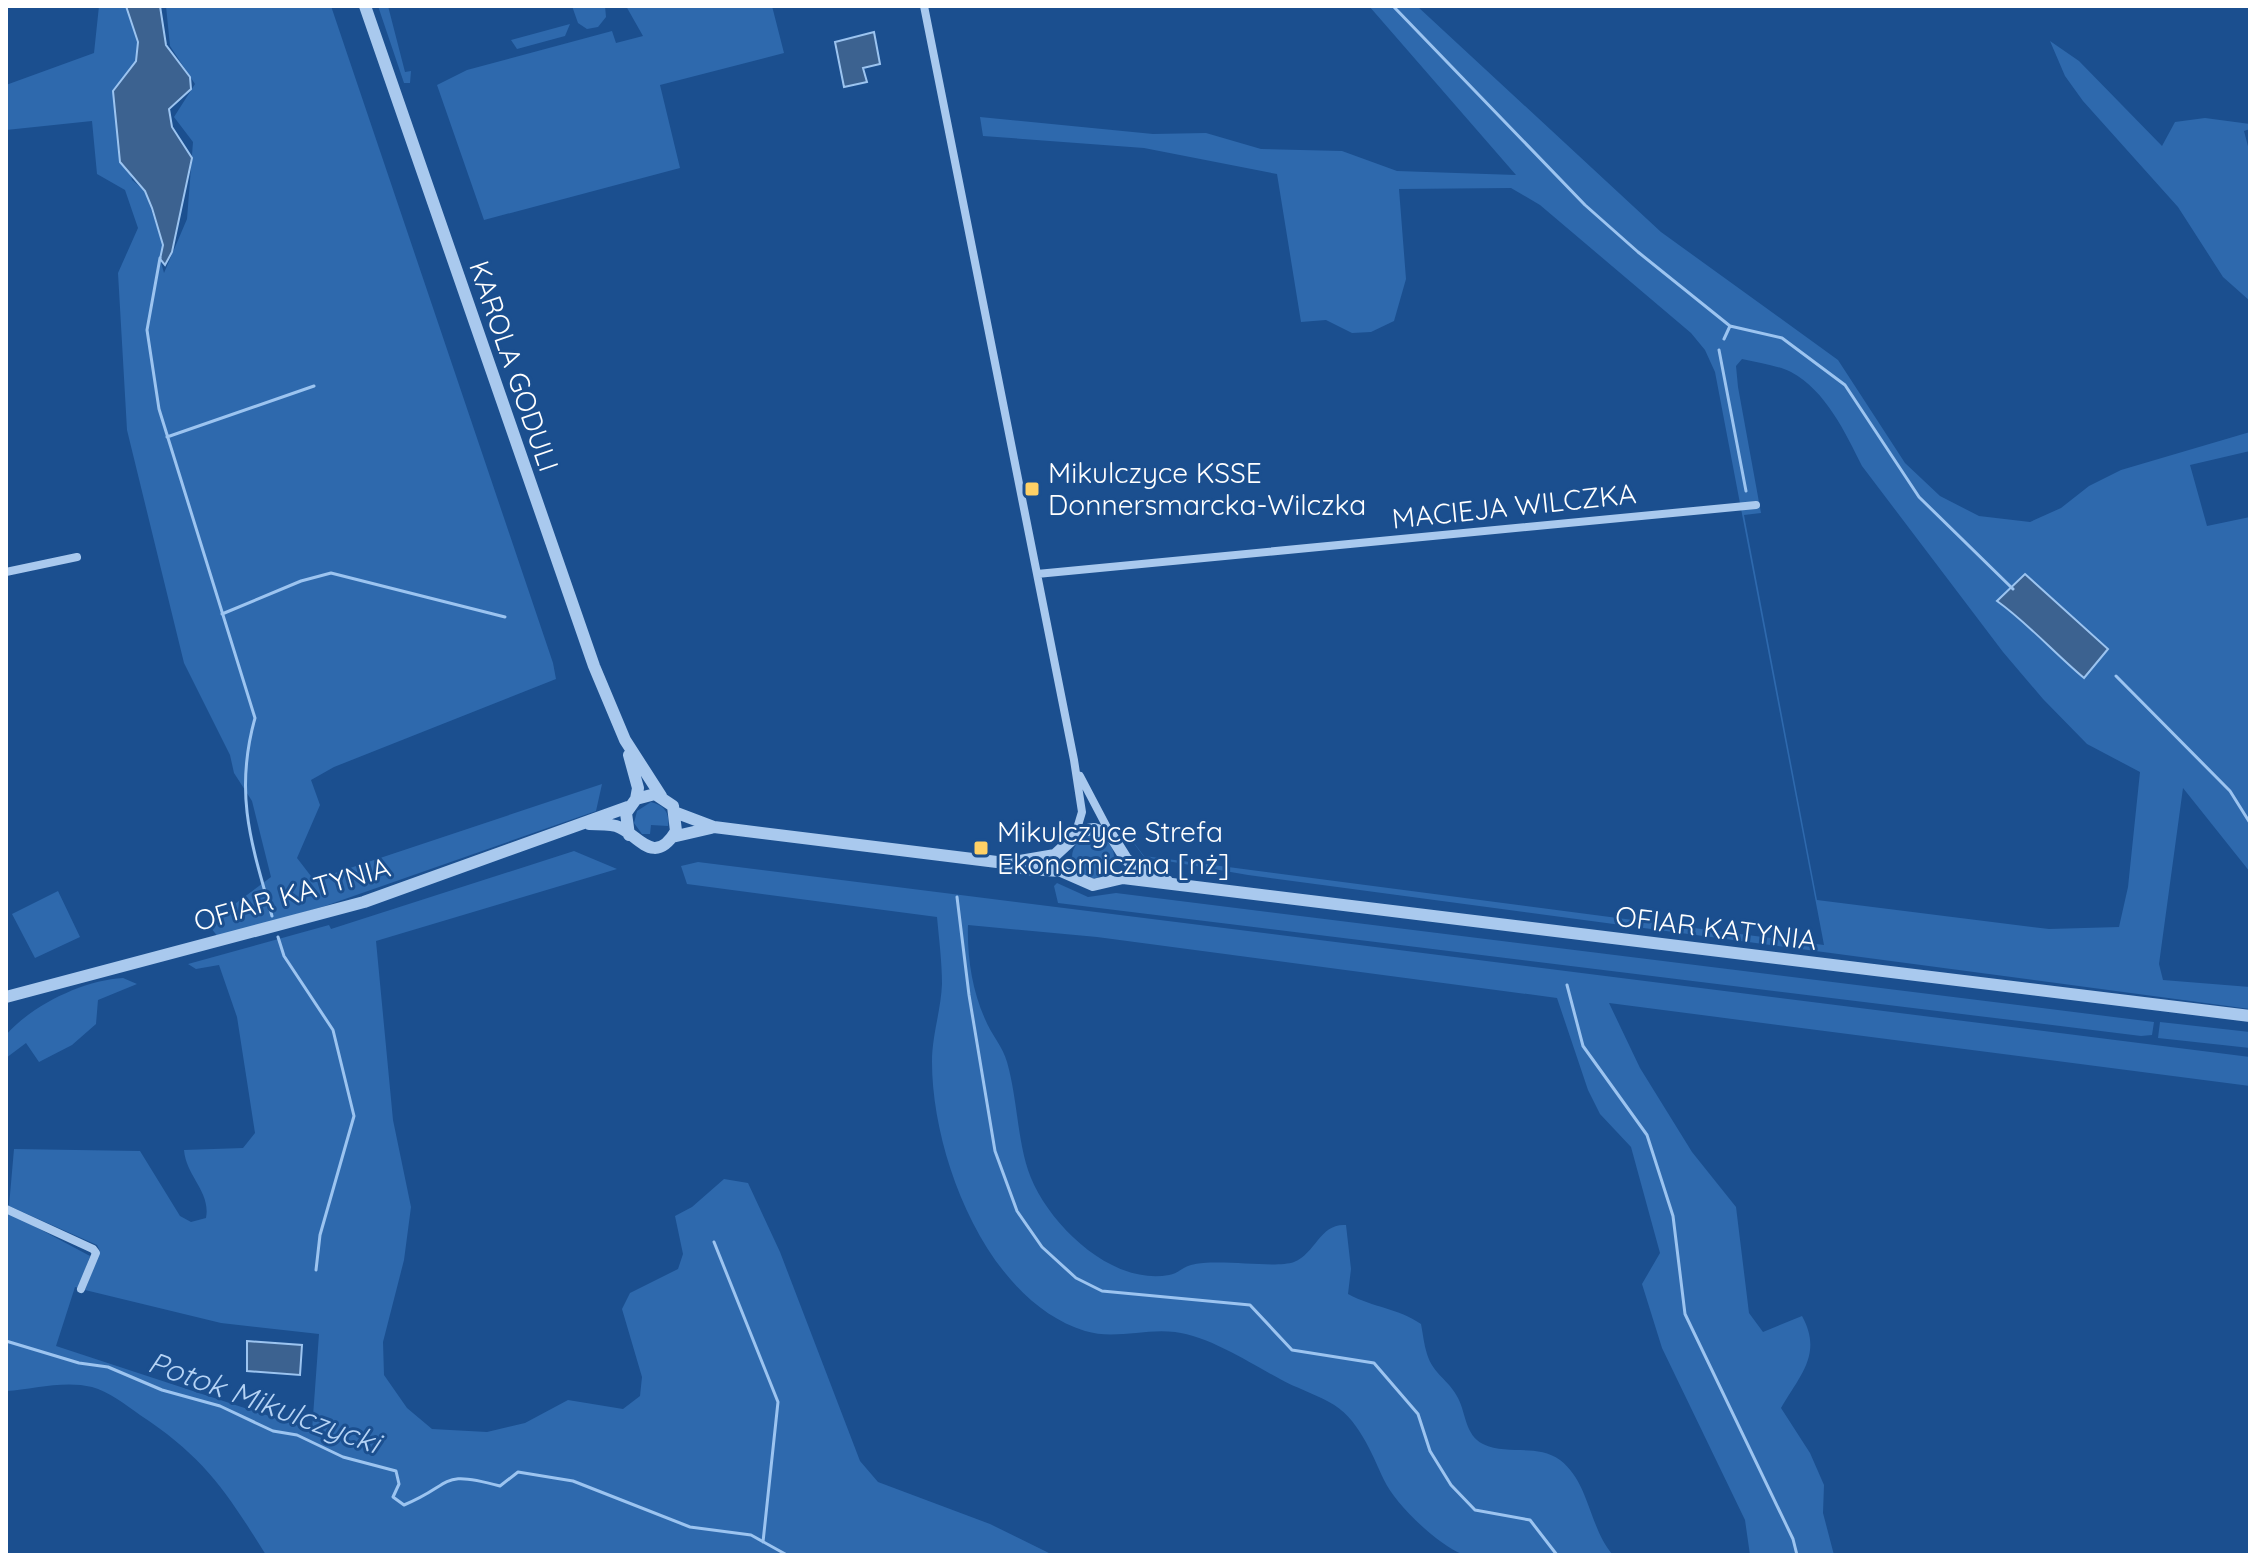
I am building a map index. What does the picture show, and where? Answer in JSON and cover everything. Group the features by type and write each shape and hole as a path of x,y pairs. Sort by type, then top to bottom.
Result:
{"street":[{"name":"KAROLA GODULI","path":"365,6 580,630 625,740 638,788 632,803"},
{"path":"924,6 1074,760 1082,812 1065,862 1074,878"},
{"name":"MACIEJA WILCZKA","path":"1037,574 1756,505"},
{"path":"6,572 77,557"},
{"name":"KAROLA GODULI","path":"625,740 661,796"},
{"path":"1074,760 1111,835"},
{"path":"587,823 619,827 629,835 646,847 660,846 672,837 678,824 677,813 661,796 648,794 632,803 625,819 629,835"},
{"name":"OFIAR KATYNIA","path":"6,997 364,902 587,823 632,803"},
{"name":"OFIAR KATYNIA","path":"677,813 714,827 997,862 1026,869 1061,871 1093,885 1123,878 1176,884 2250,1016"},
{"name":"OFIAR KATYNIA","path":"672,837 714,827"},
{"name":"OFIAR KATYNIA","path":"997,862 1045,859 1070,840 1094,829 1111,835 1121,852 1136,867 1176,884"},
{"path":"1108,881 1118,871 1121,852"},
{"path":"6,1209 93,1249 96,1253 81,1289"}],"shaded area":[{"path":"99,6 126,6 138,42 136,61 113,91 132,180 145,191 163,245 160,259 164,273 187,219 193,142 174,117 195,84 170,46 166,6 331,6 553,663 556,679 334,767 311,780 320,805 297,858 314,880 602,784 596,811 325,906 218,937 208,924 271,877 252,801 234,773 230,755 184,663 127,430 118,273 138,228 125,190 97,174 92,121 6,130 6,85 94,53"},
{"path":"126,6 160,6 166,45 190,77 191,89 169,109 172,127 192,158 172,252 165,265 160,259 163,245 145,191 120,162 113,91 136,61 138,42"},
{"path":"378,6 388,6 405,72 411,71 410,83 404,83"},
{"path":"572,6 605,6 606,17 598,27 587,29 578,23"},
{"path":"626,6 772,6 784,53 660,85 680,168 484,220 437,85 467,70 612,31 616,43 643,36"},
{"path":"1369,6 1417,6 1661,232 1838,360 1905,463 1940,496 1979,516 2030,522 2061,508 2089,486 2121,470 2250,432 2250,451 2190,465 2207,526 2250,517 2250,872 2183,788 2159,964 2163,980 2250,987 2250,1009 1248,875 1144,857 1121,826 1144,856 1824,945 1715,372 1705,350 1691,333 1540,205 1511,188 1399,189 1406,279 1394,321 1371,332 1352,333 1326,320 1301,322 1277,174 1144,148 983,136 980,117 1153,134 1206,133 1261,149 1342,151 1397,171 1516,175","holes":["1742,359 1791,372 1814,390 1833,413 1862,466 2003,652 2043,699 2087,744 2140,772 2128,887 2119,927 2049,929 1817,900 1744,515 1761,513 1738,387 1736,366"]},
{"path":"570,24 565,36 517,49 511,40"},
{"path":"874,32 880,64 863,68 867,82 844,87 835,42"},
{"path":"2050,41 2079,61 2162,146 2175,122 2205,118 2250,124 2250,129 2244,131 2250,154 2250,301 2223,277 2178,207 2083,101 2065,76"},
{"path":"2025,574 2108,649 2084,678 1997,601"},
{"path":"651,802 665,810 668,826 651,825 650,834 642,834 634,823 637,811"},
{"path":"1093,836 1108,842 1114,857 1108,872 1093,878 1078,872 1072,857 1078,842"},
{"path":"574,851 617,869 376,941 393,1120 411,1207 404,1260 383,1342 384,1375 407,1408 432,1429 487,1432 525,1423 568,1400 623,1409 640,1396 642,1377 622,1309 630,1293 678,1269 683,1254 675,1216 692,1207 724,1179 748,1183 780,1252 860,1461 878,1482 990,1524 1053,1555 266,1555 225,1494 197,1461 162,1430 117,1399 82,1385 6,1391 6,1211 90,1256 79,1288 75,1287 56,1346 312,1430 319,1334 221,1323 85,1290 100,1251 97,1245 9,1206 14,1149 140,1151 180,1216 191,1222 206,1218 205,1200 184,1150 243,1148 255,1133 237,1017 219,965 196,969 188,964 329,925 331,929"},
{"path":"698,862 2250,1057 2250,1086 1609,1003 1640,1068 1692,1152 1736,1207 1749,1313 1763,1332 1802,1316 1808,1330 1810,1353 1802,1374 1781,1408 1810,1453 1824,1485 1823,1513 1834,1555 1750,1555 1745,1520 1662,1348 1642,1284 1660,1253 1631,1147 1600,1114 1588,1090 1557,998 1097,937 968,925 974,985 980,1008 1007,1062 1028,1170 1037,1190 1065,1229 1103,1260 1147,1276 1172,1274 1202,1263 1294,1262 1308,1252 1324,1233 1346,1225 1351,1269 1348,1294 1421,1324 1430,1361 1454,1392 1469,1429 1477,1440 1502,1449 1542,1452 1560,1460 1578,1481 1599,1532 1613,1555 1473,1556 1462,1554 1441,1542 1407,1511 1389,1490 1356,1426 1329,1402 1215,1344 1188,1335 1164,1331 1108,1334 1085,1331 1050,1315 1020,1290 994,1257 972,1220 942,1139 932,1062 942,984 937,917 687,884 681,866"},
{"path":"1057,883 1088,897 1116,893 2154,1022 2152,1035 2141,1036 1058,903 1054,886"},
{"path":"58,891 80,937 35,958 12,914"},
{"path":"123,978 137,984 98,1000 96,1024 72,1045 39,1062 26,1043 6,1058 6,1035 44,1004 76,989"},
{"path":"2160,1022 2250,1032 2250,1048 2158,1038"},
{"path":"247,1341 302,1345 300,1375 247,1371"}],"waterway":[{"path":"1393,6 1585,205 1638,252 1730,326 1782,338 1845,385 1919,497 2013,589"},
{"path":"160,258 147,330 159,409 255,718 246,770 248,818 272,916"},
{"path":"1724,339 1730,326"},
{"path":"1719,350 1746,491"},
{"path":"167,437 314,386"},
{"path":"222,614 301,581 331,573 505,617"},
{"path":"2116,676 2230,791 2250,823"},
{"path":"957,897 969,995 995,1151 1017,1211 1042,1247 1076,1278 1102,1291 1250,1305 1292,1350 1374,1363 1418,1414 1430,1451 1451,1485 1475,1510 1530,1520 1557,1555"},
{"path":"278,937 284,956 333,1030 354,1116 320,1235 316,1270"},
{"path":"1567,985 1583,1046 1647,1135 1673,1216 1685,1314 1793,1539 1797,1555"},
{"path":"714,1242 778,1402 763,1542"},
{"name":"Potok Mikulczycki","path":"6,1341 79,1363 108,1367 162,1390 220,1406 273,1431 297,1435 343,1457 396,1471 399,1484 393,1497 404,1505 448,1481 466,1479 500,1486 518,1472 573,1481 690,1527 751,1535 787,1555"}],"place":[{"name":"Mikulczyce KSSE Donnersmarcka-Wilczka","path":"1032,489"},
{"name":"Mikulczyce Strefa Ekonomiczna [nż]","path":"981,848"}]}
